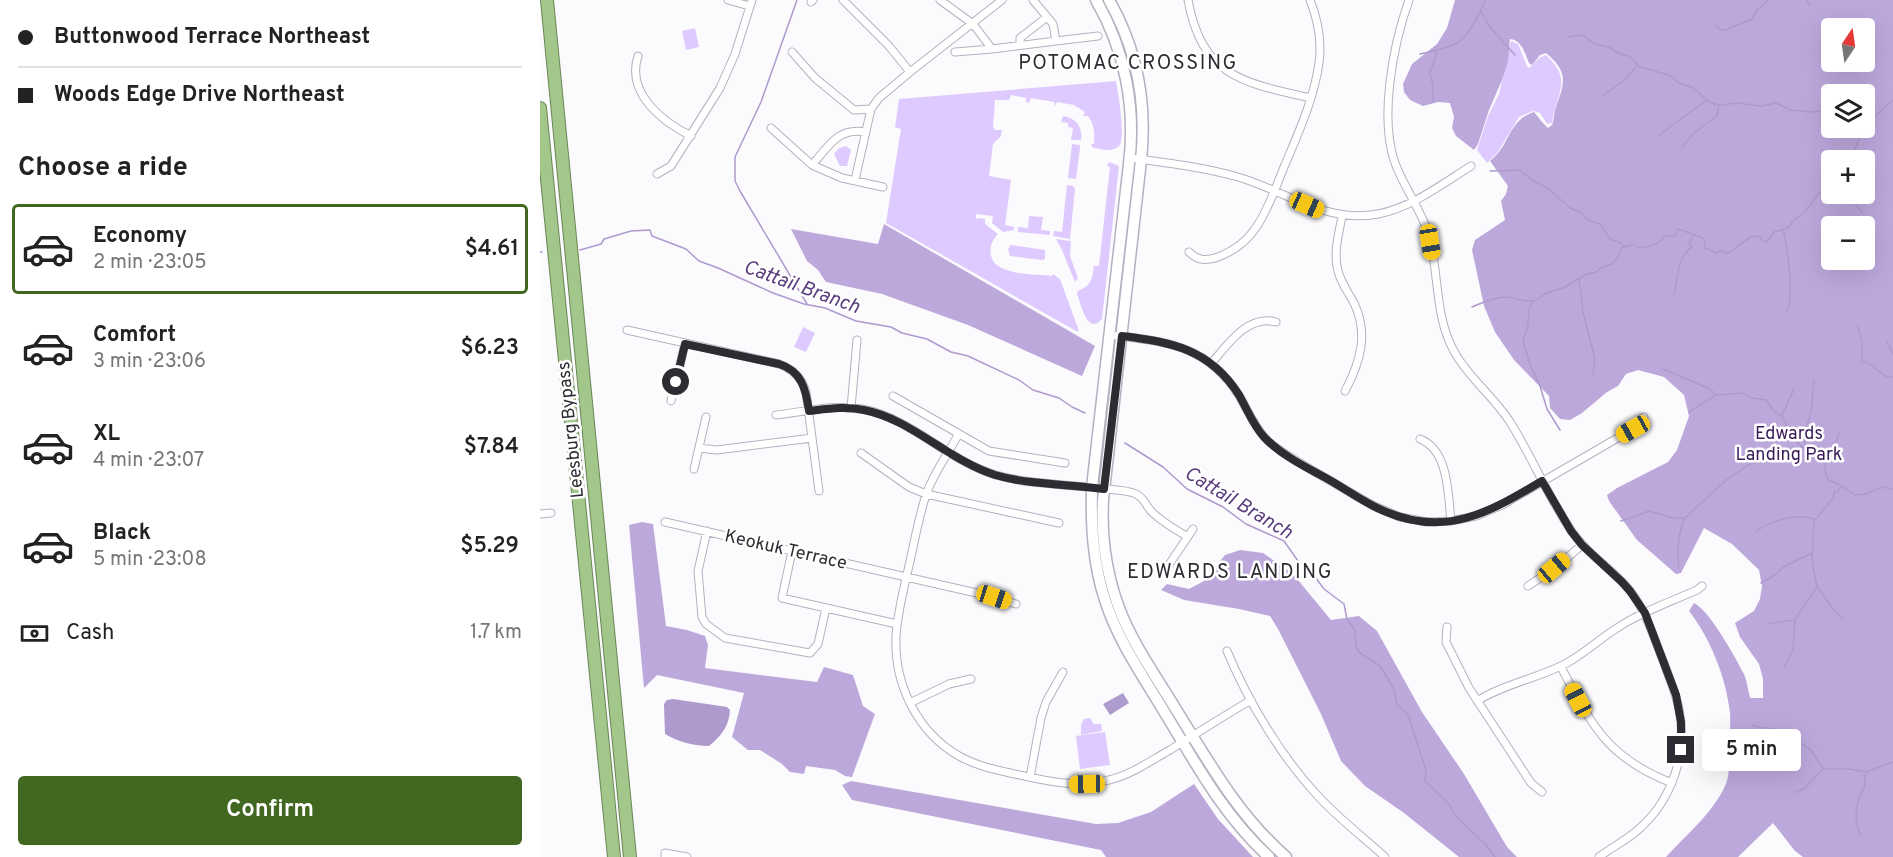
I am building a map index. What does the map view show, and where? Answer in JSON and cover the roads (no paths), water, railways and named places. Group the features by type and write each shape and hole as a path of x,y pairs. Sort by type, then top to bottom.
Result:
{"highway":[{"name":"Leesburg Bypass","path":"547,0 630,857"},
{"name":"Leesburg Bypass","path":"540,108 614,857"}],"main road":[{"path":"1096,0 1112,33 1126,79 1136,159 1122,336 1104,489 1104,538 1111,580 1119,607 1140,652 1233,819 1269,857"},
{"path":"1109,0 1129,43 1140,85 1143,130 1136,159 1110,334 1092,487 1093,545 1099,578 1109,613 1125,648 1241,811 1286,857"}],"street":[{"path":"657,174 671,166 729,71 750,3 728,0"},
{"path":"843,0 889,46 910,72"},
{"path":"940,0 973,24 992,49"},
{"path":"855,180 871,109 879,98 1002,0"},
{"path":"1033,0 1053,24 1056,41"},
{"path":"1188,0 1191,18 1200,41 1221,67 1253,85 1311,98"},
{"path":"1189,252 1196,258 1206,260 1233,249 1250,235 1275,190 1311,98 1316,79 1320,49 1318,24 1310,0"},
{"path":"1409,0 1394,56 1388,119 1391,147 1430,239 1442,321 1450,345 1464,367 1509,421 1571,531 1582,545 1622,582 1645,613 1679,708 1681,750 1672,783 1659,806 1641,828 1599,857"},
{"path":"1020,45 1020,38 1047,17"},
{"path":"955,52 1098,36"},
{"path":"792,52 815,78 854,110 871,109"},
{"path":"638,56 634,67 638,85 645,100 660,117 691,136"},
{"path":"771,128 812,165 842,178 883,186"},
{"path":"812,165 841,135 851,130 865,132"},
{"path":"1136,159 1217,171 1275,190 1319,210 1342,216 1363,216 1391,211 1413,201 1471,166"},
{"path":"1342,216 1336,261 1341,280 1358,312 1362,343 1359,361 1345,391"},
{"path":"1211,364 1229,342 1247,328 1263,320 1276,322"},
{"path":"627,330 779,364 790,369 804,385 819,491"},
{"path":"1110,334 1172,344 1196,354 1211,364 1235,389 1257,429 1282,452 1386,512 1413,520 1451,521 1489,511 1633,429 1644,417"},
{"path":"851,408 857,340"},
{"path":"671,401 685,344"},
{"path":"893,396 979,447 999,454 1065,463"},
{"path":"776,415 834,408 874,412 982,470 1010,478 1135,494 1145,501 1150,511 1156,516 1188,537"},
{"path":"694,469 706,417"},
{"path":"958,435 926,494 897,624 897,666 904,692 933,735 948,749 982,766 1030,777 1074,784 1106,781 1136,770 1251,700"},
{"path":"699,448 717,450 812,438"},
{"path":"1420,439 1429,442 1443,467 1451,521"},
{"path":"861,453 909,487 926,494 1059,523"},
{"path":"540,514 551,513"},
{"name":"Keokuk Terrace","path":"665,522 994,597 1016,604"},
{"path":"1166,569 1193,529"},
{"path":"707,531 698,571 702,617 706,624 721,636 810,653 818,644 826,608"},
{"path":"1528,586 1582,545"},
{"path":"792,551 782,597 897,624"},
{"path":"1477,701 1498,689 1560,666 1585,652 1615,629 1702,586"},
{"path":"1447,627 1446,642 1469,688 1532,783 1542,792"},
{"path":"1227,651 1251,700 1304,780 1334,812 1386,857"},
{"path":"1560,666 1587,717 1605,740 1628,760 1672,783"},
{"path":"1030,777 1046,702 1063,672"},
{"path":"910,704 949,684 971,679"},
{"path":"665,857 665,853 687,857"}],"waterway":[{"path":"797,0 761,102 735,157 735,181 807,304"},
{"path":"1420,54 1448,47 1461,40 1474,23 1485,0"},
{"path":"1715,25 1725,30 1752,19 1758,9 1768,0"},
{"path":"1807,0 1810,6"},
{"path":"1481,11 1489,26 1515,55"},
{"path":"1569,37 1580,35"},
{"path":"1582,35 1595,44 1609,47 1628,56 1638,66 1671,76 1679,83 1692,87 1715,104 1737,103 1761,106 1776,103 1791,110 1821,112"},
{"path":"1433,101 1430,73 1437,52"},
{"path":"1603,95 1625,80 1636,67"},
{"path":"1875,116 1893,100"},
{"path":"1658,136 1705,101"},
{"path":"1682,147 1694,133 1717,116 1719,105"},
{"path":"1855,150 1859,138"},
{"path":"1490,171 1520,170 1549,189 1570,208 1582,213 1590,221 1600,224 1610,239 1624,246"},
{"path":"1472,307 1501,297 1535,300 1612,264 1621,248 1633,244 1639,248 1653,245 1660,242 1664,236 1675,236 1678,229 1701,237 1704,239 1705,248 1717,253 1720,250 1727,253 1749,238 1759,236 1767,242 1774,232 1788,228 1821,193"},
{"path":"1855,204 1862,213"},
{"name":"Cattail Branch","path":"580,250 601,244 604,239 631,231 650,230 652,236 686,249 699,261 773,293 804,304 825,308 856,321 891,327 902,333 927,339 951,352 968,356 1019,380 1033,390 1059,398 1085,413"},
{"path":"1783,230 1790,284 1787,311"},
{"path":"1674,294 1681,262 1692,247 1689,243 1693,236"},
{"path":"1579,279 1583,312 1595,359 1593,375"},
{"path":"1532,303 1523,341 1547,409 1560,430"},
{"path":"1858,326 1862,343 1862,362 1867,362 1885,376 1893,377"},
{"path":"1887,341 1893,354"},
{"path":"1663,369 1710,389 1716,395 1744,393 1751,398 1766,400 1773,410 1783,417 1789,433 1802,447"},
{"path":"1806,448 1804,437 1811,411 1814,381"},
{"path":"1782,415 1794,389"},
{"path":"1689,412 1716,395"},
{"path":"1825,457 1833,450 1839,433"},
{"name":"Cattail Branch","path":"1125,443 1163,467 1187,489 1223,507 1246,524 1284,541 1298,561 1310,570 1324,589 1344,604 1347,619 1355,630 1356,647 1360,653 1380,666 1394,689 1397,704 1408,715 1426,770 1425,781 1449,804 1454,814 1487,846 1495,857"},
{"path":"1621,521 1649,511 1673,518 1685,518 1725,481 1748,465 1767,458 1777,450 1803,447 1810,452 1816,450 1822,452 1829,480 1855,495 1865,494 1882,487 1893,489"},
{"path":"1784,667 1793,650 1795,619 1817,587 1812,560 1814,521 1834,497 1834,492 1838,491 1841,486"},
{"path":"1756,532 1768,524 1792,517 1814,519"},
{"path":"1679,568 1678,543 1684,519"},
{"path":"1761,583 1783,567 1812,553"},
{"path":"1818,588 1843,619"},
{"path":"1768,624 1793,620"},
{"path":"1752,725 1783,732 1790,736 1811,750 1825,769 1866,772 1893,762"},
{"path":"1794,792 1804,789 1823,769"},
{"path":"1861,836 1856,811 1864,786 1864,774"}],"district":[{"name":"POTOMAC CROSSING","path":"1128,62"},
{"name":"EDWARDS LANDING","path":"1230,571"}],"park label":[{"name":"Edwards Landing Park","path":"1789,443"}]}
